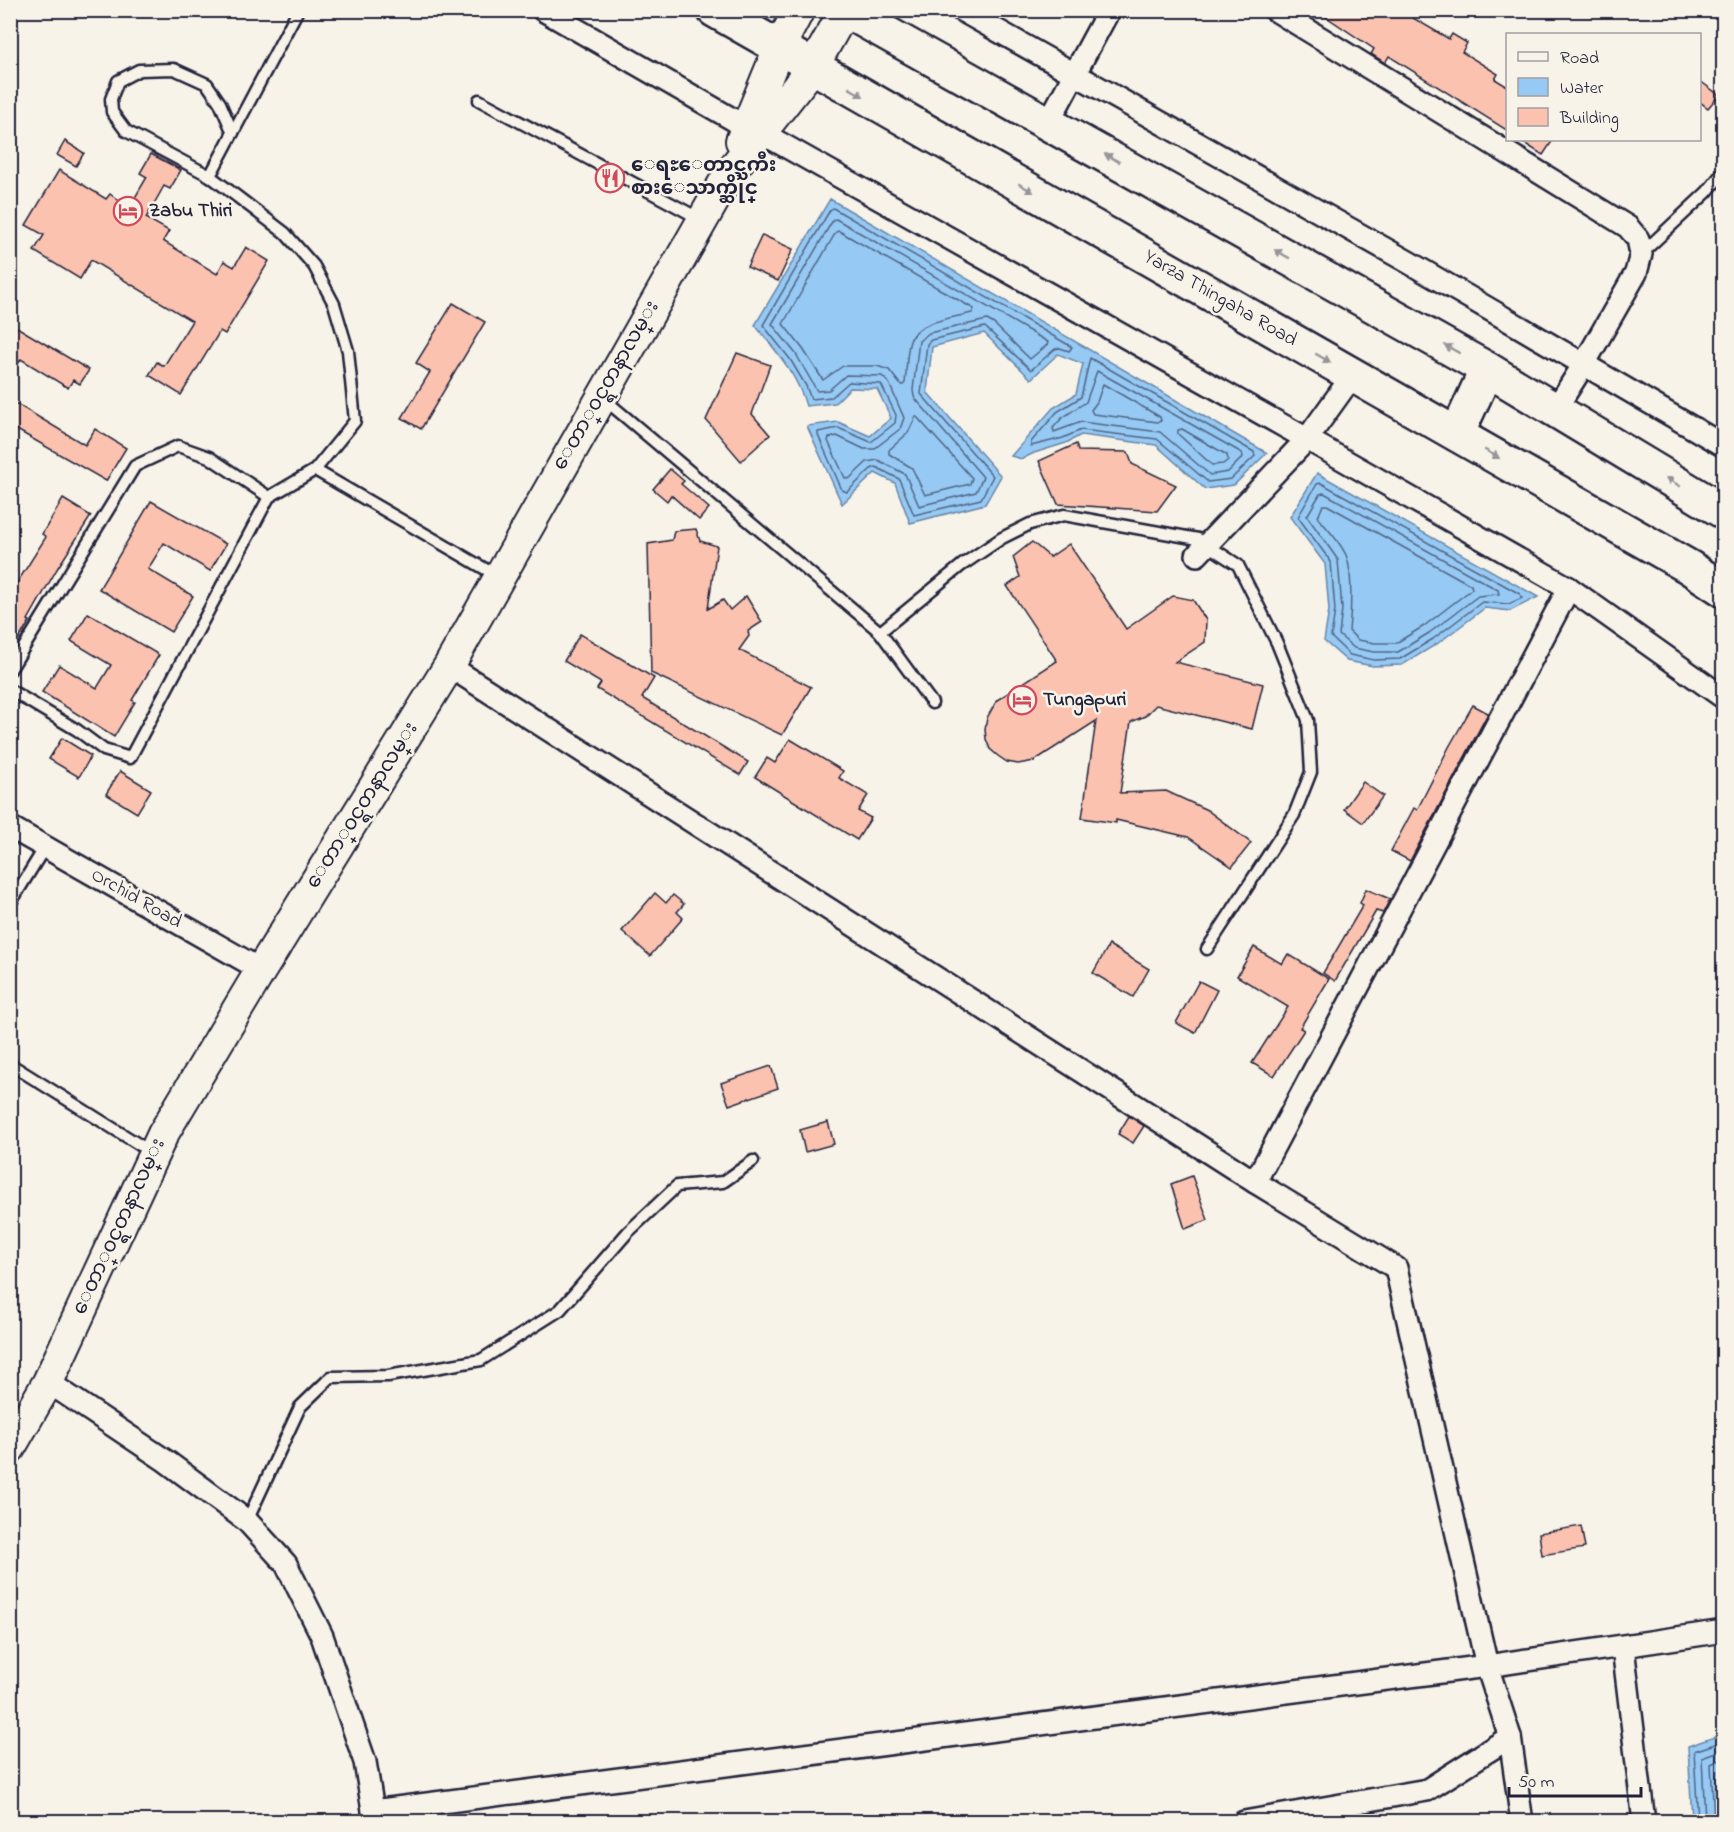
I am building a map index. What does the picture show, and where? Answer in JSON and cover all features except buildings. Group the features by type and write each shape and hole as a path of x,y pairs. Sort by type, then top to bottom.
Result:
{"main road":[{"name":"Yarza Thingaha Road","path":"714,10 1689,567 1724,590"},
{"name":"ေတာ္၀င္ရတနာလမ္း","path":"10,1448 48,1382 163,1134 261,970 449,666 730,172 753,130 779,48 799,10"},
{"path":"753,130 813,67 845,10 1487,369 1724,512"},
{"path":"1457,434 1487,369"}],"street":[{"path":"543,10 1569,588 1724,698"},
{"path":"961,10 1410,263 1724,446"},
{"path":"1048,123 1109,10"},
{"path":"1275,10 1628,227 1638,239 1641,255 1636,273 1555,410"},
{"path":"1202,549 1307,439 1353,375"},
{"path":"1255,1182 1569,588"},
{"path":"449,666 1255,1182 1396,1268 1487,1666 1510,1737 1522,1821"},
{"name":"Orchid Road","path":"10,827 261,970"},
{"path":"48,1382 166,1461 247,1521 286,1564 322,1636 365,1762 374,1816 1487,1666 1724,1631"},
{"path":"1623,1647 1644,1821"},
{"path":"1244,1821 1427,1790 1510,1737"}],"lane":[{"path":"210,176 298,10"},
{"path":"10,690 77,730 104,750 130,758 269,497 315,470 355,421 348,351 334,304 314,266 285,233 210,176 126,131 112,112 111,99 118,81 139,70 174,69 207,84 220,103 233,134"},
{"path":"479,100 702,220"},
{"path":"1641,255 1707,192 1724,171"},
{"path":"602,397 880,632 932,703"},
{"path":"10,670 135,466 178,446 208,458 269,497"},
{"path":"315,470 499,577"},
{"path":"880,632 962,566 1002,538 1030,524 1064,515 1198,539 1202,549 1238,565 1277,643 1308,720 1311,772 1294,815 1207,949"},
{"path":"10,904 45,847"},
{"path":"10,1064 154,1154"},
{"path":"247,1521 300,1407 331,1377 388,1376 481,1360 560,1310 628,1233 677,1186 723,1182 753,1161"}],"water":[{"path":"830,199 1267,453 1234,485 1205,489 1156,445 1081,435 1022,459 1011,456 1053,408 1076,394 1083,364 1058,354 1031,379 984,333 932,347 927,392 1001,476 985,504 910,523 895,483 875,473 842,504 807,426 838,422 870,436 891,418 877,389 850,388 835,403 806,406 791,373 755,325"},
{"path":"1317,473 1538,597 1510,611 1485,608 1437,644 1402,665 1373,666 1347,661 1324,641 1329,610 1325,564 1290,517"},
{"path":"1723,1734 1723,1821 1692,1821 1688,1746"}],"place":[{"name":"ေရႊေတာင္ႀကီး စားေသာက္ဆိုင္","path":"610,178"},
{"name":"Zabu Thiri","path":"128,211"},
{"name":"Tungapuri","path":"1022,700"}]}
